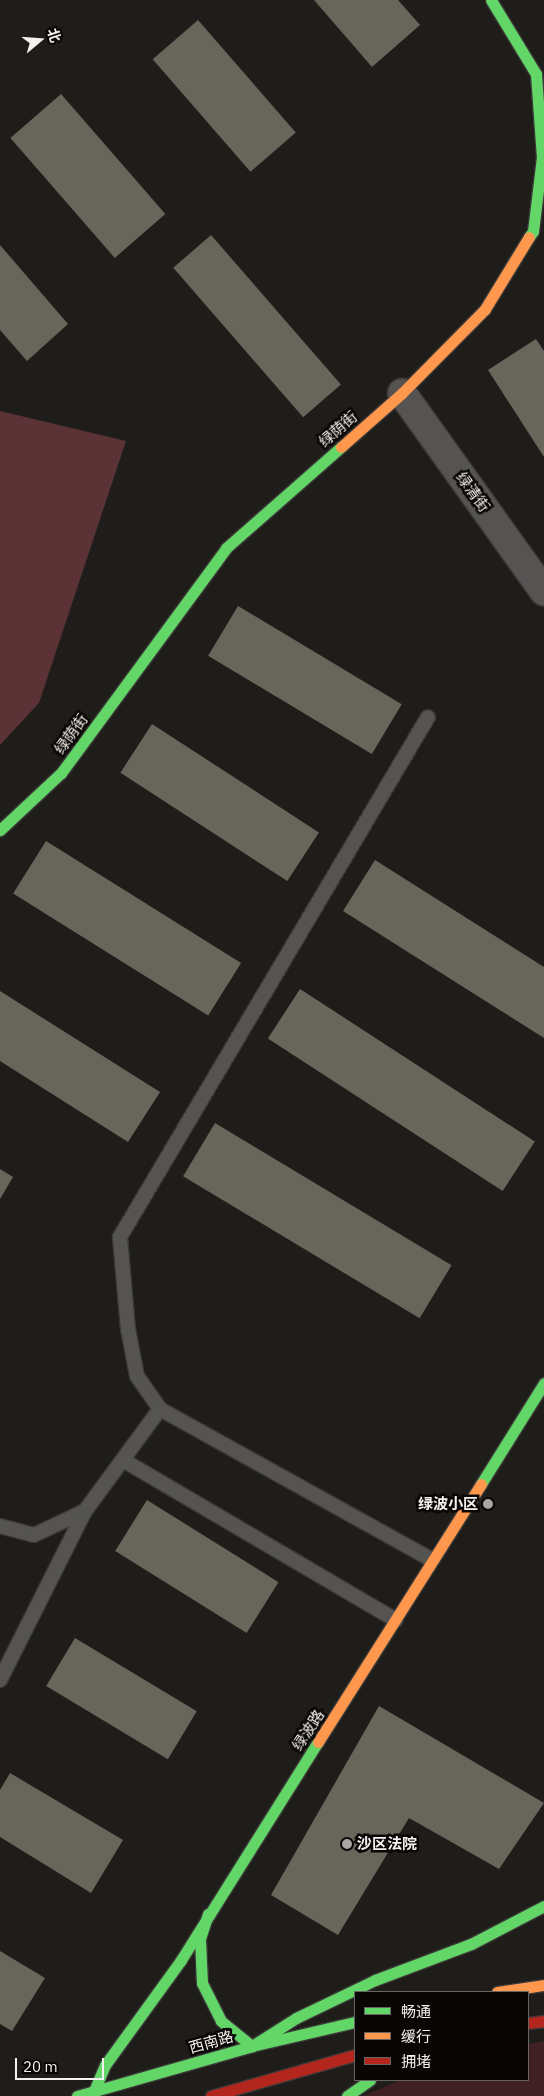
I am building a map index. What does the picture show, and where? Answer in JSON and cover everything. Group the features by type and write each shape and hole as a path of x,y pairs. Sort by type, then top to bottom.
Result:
{"main road":[{"name":"绿荫街","path":"0,830 61,773 226,548 402,393 485,309 533,231 542,157 536,74 491,0"},
{"name":"绿波路","path":"94,2091 105,2065 180,1960 544,1383"},
{"path":"208,1914 200,1939 202,1983 221,2021 236,2036 252,2046 296,2018 375,1980 471,1944 544,1906"},
{"path":"504,1991 544,1985"},
{"path":"529,2023 544,2021"},
{"name":"西南路","path":"77,2096 252,2046 354,2022"},
{"path":"211,2096 354,2055"},
{"path":"348,2096 369,2081"}],"street":[{"name":"绿清街","path":"402,393 544,591"}],"lane":[{"path":"428,717 120,1237 128,1329 137,1376 160,1409 432,1560"},
{"path":"0,1680 85,1511 160,1409"},
{"path":"123,1460 396,1620"},
{"path":"0,1526 34,1535 85,1511"}],"shaded area":[{"path":"0,411 126,441 39,703 0,745"},
{"path":"544,2041 544,2096 364,2096 398,2081 529,2081 529,2044"}],"building":[{"path":"314,0 398,0 420,25 372,67"},
{"path":"198,20 296,132 250,172 153,59"},
{"path":"61,94 165,214 115,258 10,138"},
{"path":"211,235 341,384 303,417 173,268"},
{"path":"0,245 68,324 27,361 0,330"},
{"path":"536,339 544,351 544,457 488,370"},
{"path":"238,606 402,704 372,754 208,656"},
{"path":"152,724 319,832 287,881 120,773"},
{"path":"46,841 241,963 208,1015 13,894"},
{"path":"375,860 544,967 544,1038 343,911"},
{"path":"300,989 535,1141 503,1191 268,1038"},
{"path":"0,991 160,1092 128,1142 0,1061"},
{"path":"215,1123 452,1265 420,1318 183,1176"},
{"path":"0,1169 13,1177 0,1199"},
{"path":"147,1500 278,1582 247,1633 115,1551"},
{"path":"75,1638 197,1711 168,1759 46,1686"},
{"name":"沙区法院","path":"379,1706 544,1803 499,1869 409,1818 338,1935 271,1895"},
{"path":"10,1773 123,1840 91,1893 0,1837 0,1790"},
{"path":"0,1951 45,1978 12,2031 0,2024"}],"traffic: fast":[{"path":"491,0 536,74 542,157 533,231 529,237"},
{"path":"0,830 61,773 226,548 341,447"},
{"path":"481,1484 544,1383"},
{"path":"94,2091 105,2065 181,1960 318,1742"},
{"path":"208,1914 200,1939 202,1983 221,2021 252,2046 296,2018 375,1980 471,1944 544,1906"},
{"path":"77,2096 252,2046 354,2022"},
{"path":"347,2096 369,2081"}],"traffic: slow":[{"path":"341,447 402,393 485,309 529,237"},
{"path":"318,1742 481,1484"},
{"path":"504,1991 544,1985"}],"traffic: jam":[{"path":"529,2023 544,2021"},
{"path":"211,2096 354,2055"}],"place":[{"name":"绿波小区","path":"488,1504"},
{"name":"沙区法院","path":"347,1844"}]}
